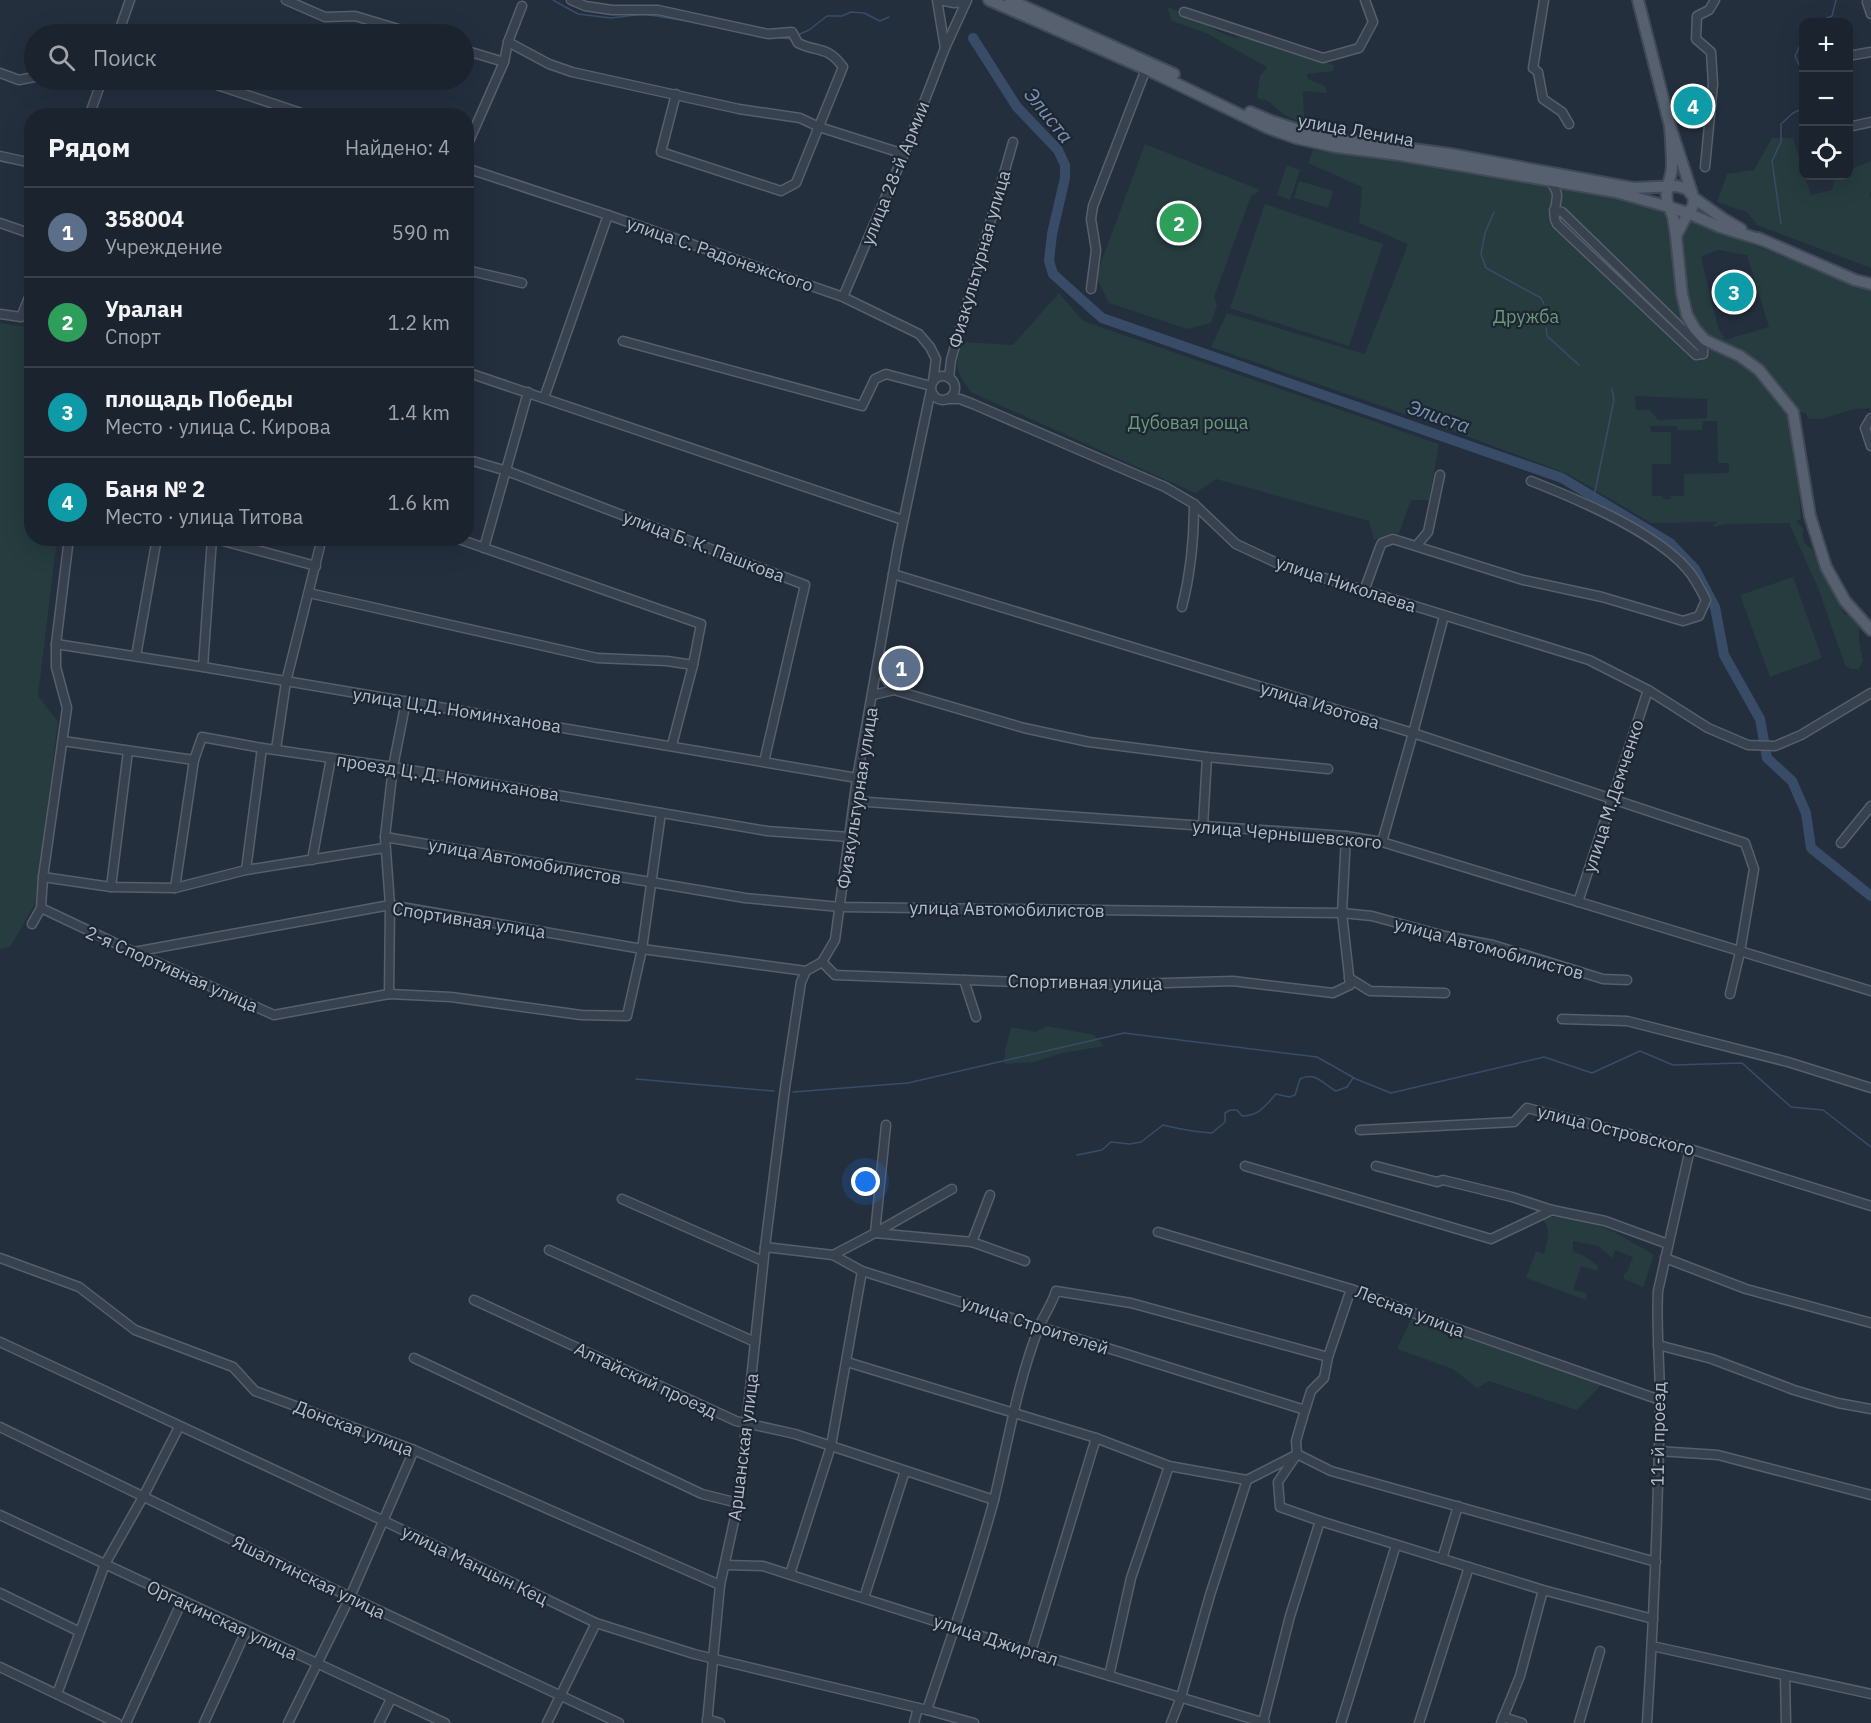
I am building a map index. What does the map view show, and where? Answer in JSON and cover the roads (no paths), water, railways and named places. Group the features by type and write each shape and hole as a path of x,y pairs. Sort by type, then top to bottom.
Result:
{"main road":[{"name":"улица Ленина","path":"989,0 1146,69 1268,128 1296,138 1336,147 1400,155 1616,192 1668,207"},
{"name":"улица Ленина","path":"1010,0 1155,65 1253,113 1311,134 1450,154 1633,188 1667,188"},
{"path":"1638,0 1670,126 1693,195 1694,206 1676,236"},
{"path":"1670,126 1672,166 1665,196 1673,217 1682,294 1687,315 1705,340 1740,356 1759,370 1793,412 1809,508 1826,567 1845,601 1871,630"},
{"path":"1667,188 1677,186 1688,189 1722,218 1762,240 1855,280 1871,284"},
{"path":"1668,207 1762,240"}],"street":[{"path":"122,24 130,0"},
{"path":"286,0 325,17 356,16 382,24"},
{"path":"571,0 585,6 612,10 640,8 658,10 768,34 795,37 804,46 819,48 836,57 843,67 796,183 780,191 661,152 676,94"},
{"name":"улица 28-й Армии","path":"945,48 938,0 954,3 966,1"},
{"path":"1184,12 1323,58 1359,48 1373,22 1365,0"},
{"path":"1544,0 1533,68 1539,72 1542,99 1562,112 1569,124"},
{"path":"1705,167 1713,84 1712,52 1696,39 1697,16 1709,10 1715,0"},
{"name":"улица 28-й Армии","path":"843,297 966,1"},
{"path":"1868,2 1871,14"},
{"path":"474,130 504,62 508,42 522,6"},
{"path":"508,42 549,64 572,72 739,110 800,118 819,127 904,154"},
{"path":"1853,55 1871,51"},
{"path":"474,53 504,62"},
{"path":"1091,289 1096,250 1091,219 1093,206 1146,69"},
{"path":"0,73 19,80 24,79"},
{"path":"93,108 99,90"},
{"path":"232,90 286,108"},
{"path":"1853,126 1871,122"},
{"name":"Физкультурная улица","path":"945,399 954,390 951,380 951,360 1013,142"},
{"path":"0,156 24,161"},
{"name":"улица С. Радонежского","path":"474,171 843,297 919,334 936,359 932,386"},
{"path":"1551,181 1557,193 1554,210 1553,218 1557,224 1696,355 1703,354 1703,349 1562,212 1554,210"},
{"path":"544,398 608,215"},
{"path":"0,223 24,231"},
{"path":"474,272 522,283"},
{"path":"0,314 21,317 24,310"},
{"path":"919,334 933,344 948,368 951,380 962,395 973,404"},
{"path":"623,341 861,406 875,379 886,374 932,386"},
{"path":"474,375 903,519"},
{"path":"945,399 934,396 932,386 938,377 951,380"},
{"name":"Физкультурная улица","path":"822,962 835,940 857,778 903,519 932,386"},
{"path":"484,548 528,392"},
{"path":"927,414 933,406 945,399"},
{"name":"улица Николаева","path":"945,399 960,399 973,404 1165,487 1194,504 1236,544 1248,551 1279,564 1589,660 1648,690 1708,728 1748,745 1775,746 1801,735 1871,693"},
{"path":"1871,418 1865,428 1871,446"},
{"name":"улица Б. К. Пашкова","path":"474,461 507,471 805,585 765,762"},
{"path":"1417,545 1428,532 1440,475"},
{"path":"1364,591 1382,543 1393,539 1523,580 1602,597 1683,621 1699,616 1706,600 1688,570 1673,555 1653,540 1576,499 1531,481"},
{"path":"1182,607 1190,574 1194,536 1194,504"},
{"path":"474,544 701,624 672,745"},
{"path":"32,924 41,908 43,877 67,708 56,667 56,644 68,546"},
{"path":"136,656 156,546"},
{"path":"203,666 211,546"},
{"path":"242,546 316,566"},
{"path":"276,749 286,682 320,546"},
{"name":"улица Изотова","path":"893,574 1413,733 1745,843 1754,869 1740,952"},
{"path":"309,593 597,658 667,661 693,665"},
{"path":"1382,842 1444,616"},
{"name":"улица Ц.Д. Номинханова","path":"56,644 203,666 857,778"},
{"path":"878,668 894,690"},
{"path":"873,695 894,690 1024,728 1089,742 1328,770"},
{"name":"улица М.Демченко","path":"1578,902 1648,690"},
{"path":"388,994 390,905 384,848 393,767 406,701"},
{"name":"проезд Ц. Д. Номинханова","path":"194,760 201,737 393,767 767,831 849,837"},
{"path":"63,741 194,760 175,888"},
{"path":"246,870 262,748"},
{"path":"111,887 128,751"},
{"path":"1203,826 1207,757"},
{"path":"312,860 331,758"},
{"name":"улица Чернышевского","path":"854,801 1346,836 1382,842 1871,991"},
{"path":"1842,843 1869,812"},
{"path":"642,949 661,813"},
{"path":"1346,836 1342,913 1350,982 1370,991 1446,993"},
{"name":"улица Автомобилистов","path":"385,837 745,898 840,907 1342,913 1372,916 1445,936 1493,945 1603,979 1627,980"},
{"path":"43,877 111,887 175,888 246,870 384,848"},
{"name":"Спортивная улица","path":"134,952 390,905 642,949 806,970"},
{"name":"2-я Спортивная улица","path":"41,908 274,1015 388,994 451,997 581,1015 627,1016 642,949"},
{"path":"1730,994 1740,952"},
{"path":"806,970 822,962"},
{"name":"Спортивная улица","path":"822,962 835,975 964,980 1098,984 1233,981 1333,993 1350,982"},
{"name":"Аршанская улица","path":"707,1721 720,1585 738,1503 763,1261 801,982 806,970"},
{"path":"964,980 976,1017"},
{"path":"1562,1019 1627,1021 1788,1062 1871,1088"},
{"name":"улица Островского","path":"1360,1130 1514,1122 1527,1108 1690,1149 1871,1206"},
{"path":"875,1233 886,1125"},
{"name":"11-й проезд","path":"1647,1723 1656,1562 1660,1400 1658,1291 1690,1149"},
{"path":"1245,1166 1491,1239 1552,1210"},
{"path":"1376,1166 1437,1182 1443,1180 1489,1191 1552,1210 1605,1221 1668,1244"},
{"path":"834,1255 952,1189"},
{"path":"972,1242 990,1195"},
{"path":"622,1199 763,1261"},
{"name":"Лесная улица","path":"1158,1232 1351,1289 1429,1319 1660,1400"},
{"path":"875,1233 972,1242 1025,1261"},
{"name":"улица Строителей","path":"765,1247 834,1255 862,1271 1039,1325 1209,1382 1305,1410"},
{"path":"549,1250 755,1342"},
{"name":"Донская улица","path":"0,1258 80,1287 135,1330 233,1367 255,1391 414,1450 720,1585"},
{"path":"1665,1258 1746,1289 1871,1323"},
{"path":"790,1574 831,1446 848,1362 862,1271"},
{"path":"1351,1289 1328,1357 1324,1378 1311,1391 1296,1441 1297,1454 1278,1482 1280,1507 1543,1590 1653,1619"},
{"path":"914,1723 923,1709 955,1627 993,1500 1012,1412 1039,1325 1051,1306 1056,1291 1131,1303 1328,1357"},
{"name":"Алтайский проезд","path":"474,1300 735,1421 795,1434 993,1500"},
{"name":"улица Манцын Кец","path":"0,1342 178,1427 384,1521 596,1623 671,1647 974,1723"},
{"path":"1658,1345 1712,1359 1816,1397 1871,1409"},
{"path":"414,1358 702,1494 738,1503"},
{"path":"848,1362 1096,1438 1168,1466 1247,1480 1297,1454"},
{"name":"Яшалтинская улица","path":"0,1427 350,1597 620,1723"},
{"path":"57,1694 78,1631 105,1564 143,1497 178,1427"},
{"path":"1031,1652 1096,1438"},
{"path":"288,1723 350,1597 414,1450"},
{"path":"1658,1451 1718,1455 1871,1495"},
{"path":"1297,1454 1331,1471 1656,1562"},
{"path":"1109,1676 1131,1578 1168,1466"},
{"path":"864,1598 905,1471"},
{"path":"1171,1723 1247,1480"},
{"path":"1442,1559 1458,1506"},
{"name":"Оргакинская улица","path":"0,1515 446,1723"},
{"path":"1264,1723 1290,1616 1320,1521"},
{"path":"1341,1723 1396,1545"},
{"name":"улица Джиргал","path":"725,1566 763,1566 1031,1652 1264,1723"},
{"path":"1419,1723 1469,1567"},
{"path":"1522,1723 1502,1720 1520,1676 1543,1590"},
{"path":"0,1593 78,1631"},
{"path":"126,1723 182,1601"},
{"path":"547,1723 596,1623"},
{"path":"204,1723 246,1631"},
{"path":"1652,1646 1871,1694"},
{"path":"1579,1723 1600,1651"},
{"path":"0,1666 117,1723"},
{"path":"1785,1676 1786,1723"},
{"path":"380,1723 391,1699"},
{"path":"707,1721 720,1723"}],"waterway":[{"path":"553,0 578,14 611,18 644,14 698,23"},
{"path":"1827,18 1832,16 1836,0"},
{"path":"798,35 809,30 827,16 842,16 851,12 864,13 880,21 889,17"},
{"path":"758,36 791,39"},
{"name":"Элиста","path":"973,38 1017,107 1058,150 1065,165 1065,178 1052,234 1049,261 1053,274 1102,318 1562,478 1670,543 1695,569 1715,607 1724,655 1760,719 1767,758 1792,781 1806,813 1811,848 1871,896"},
{"path":"1799,48 1795,56 1799,65"},
{"path":"1781,224 1772,161 1781,142 1781,124 1799,110"},
{"path":"1494,212 1485,233 1481,254 1486,268 1541,298 1544,304"},
{"path":"1543,313 1545,322"},
{"path":"1546,328 1547,336 1579,365"},
{"path":"1594,496 1614,400 1612,389"},
{"path":"793,1092 908,1083 1124,1033 1317,1057 1356,1079 1391,1093 1544,1057 1592,1073 1640,1051 1673,1065 1742,1063 1791,1107 1823,1110 1871,1147"},
{"path":"1077,1155 1102,1150 1111,1142 1130,1144 1141,1142 1163,1125 1212,1133 1225,1122 1225,1113 1237,1110 1242,1116 1253,1114 1261,1110 1276,1094 1289,1097 1295,1095 1300,1079 1305,1077 1315,1077 1336,1091 1347,1087 1353,1078"},
{"path":"636,1079 774,1091"}],"place":[{"name":"Баня № 2","path":"1693,106"},
{"name":"Уралан","path":"1179,223"},
{"name":"площадь Победы","path":"1734,292"},
{"name":"358004","path":"901,668"}],"park label":[{"name":"Дружба","path":"1526,316"},
{"name":"Дубовая роща","path":"1188,422"}]}
